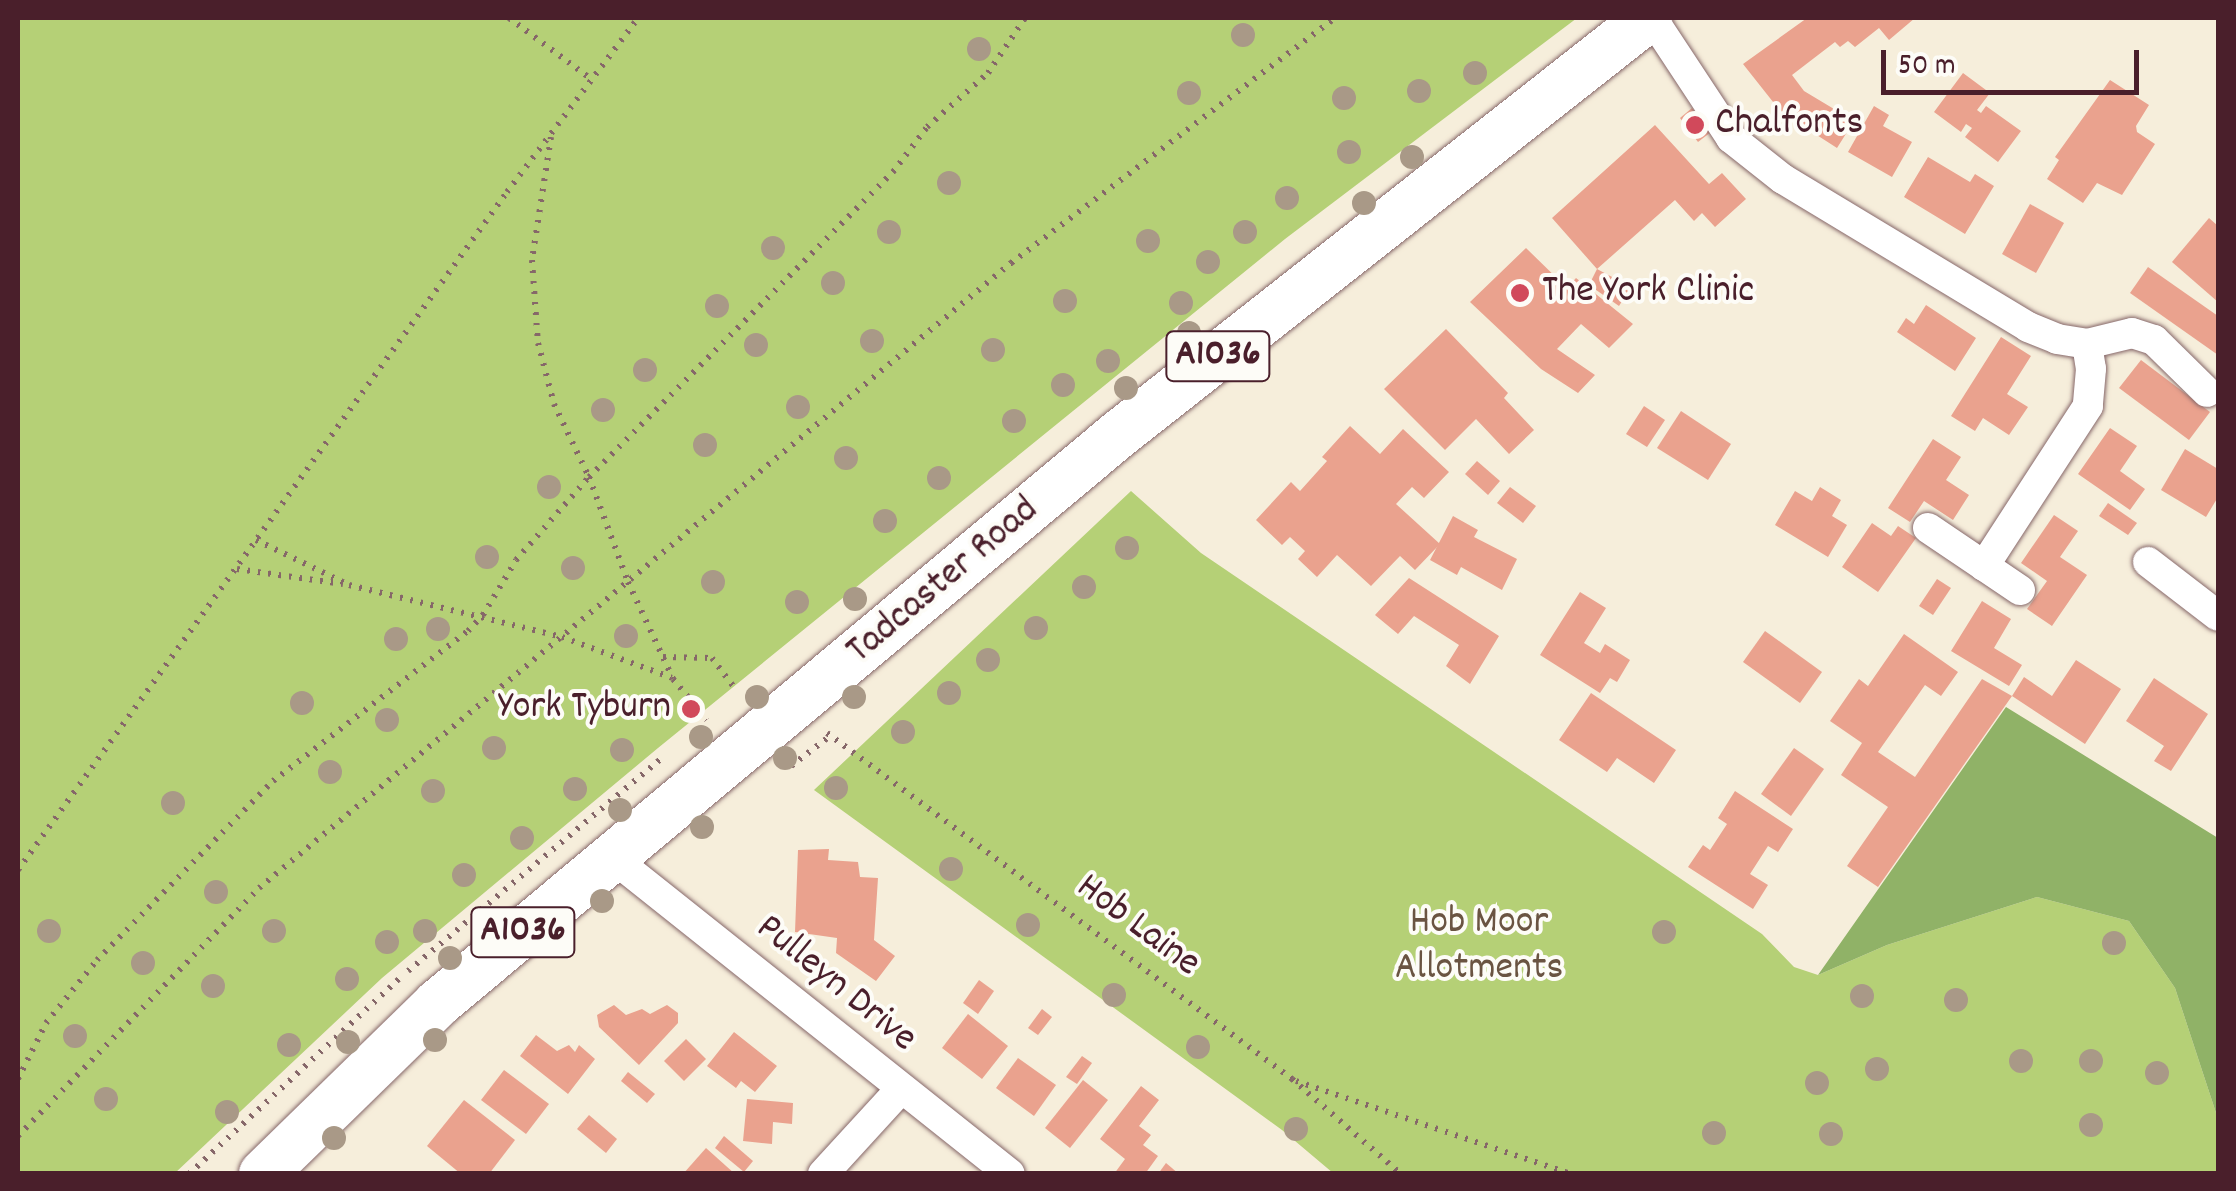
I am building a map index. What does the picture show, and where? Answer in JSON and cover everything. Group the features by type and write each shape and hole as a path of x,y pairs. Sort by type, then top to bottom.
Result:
{"main road":[{"name":"Tadcaster Road","path":"263,1174 437,1004 1119,434 1650,18"}],"street":[{"path":"1650,18 1731,138 1783,179 2028,327 2057,339 2087,344 2132,333 2154,340 2206,392"},
{"path":"1984,566 2088,406 2092,369 2087,344"},
{"path":"1928,528 2020,590"},
{"path":"2148,562 2218,616"},
{"name":"Pulleyn Drive","path":"613,858 1010,1174"},
{"path":"822,1174 901,1089"}],"path":[{"path":"510,18 592,79"},
{"path":"18,870 638,18"},
{"path":"18,1079 46,1023 96,960 273,780 483,615 516,560 590,477 893,172 927,128 988,74 1025,18"},
{"path":"18,1136 260,888 1011,263 1335,18"},
{"path":"553,131 532,260 538,343 554,404 590,477 628,582 673,679 707,720"},
{"path":"256,540 349,585"},
{"path":"236,568 349,585 483,615 562,636 673,679"},
{"path":"663,657 712,658 734,687"},
{"name":"Hob Laine","path":"830,736 1292,1080 1401,1174"},
{"path":"1292,1080 1570,1174"}],"green space":[{"path":"18,18 1577,18 1285,239 658,748 382,978 174,1174 18,1173"},
{"name":"Hob Moor Allotments","path":"1131,491 1201,553 1762,934 1794,967 1818,975 1887,945 2037,897 2129,921 2175,988 2218,1119 2218,1173 1333,1173 1282,1130 814,790"},
{"path":"2006,707 2218,838 2218,1119 2175,988 2129,921 2037,897 1887,945 1818,975"}],"building":[{"path":"1807,18 1915,18 1889,40 1879,28 1855,47 1848,41 1840,47 1835,42 1792,75 1804,91 1854,121 1837,148 1781,112 1743,64"},
{"path":"1963,73 1990,93 1977,110 1981,113 1986,106 2021,131 1998,162 1965,137 1972,128 1966,124 1961,132 1934,112"},
{"path":"2110,80 2149,105 2136,126 2137,132 2155,144 2122,195 2097,183 2083,203 2047,179 2059,160 2055,157"},
{"path":"1874,106 1889,115 1883,126 1912,142 1892,177 1848,152"},
{"name":"Chalfonts","path":"1692,108 1711,132 1698,142 1680,118"},
{"path":"1655,125 1709,184 1722,173 1746,199 1715,227 1702,213 1694,221 1675,200 1597,269 1552,218"},
{"path":"1928,157 1970,182 1975,174 1994,186 1965,234 1904,197"},
{"path":"2030,204 2064,223 2036,273 2002,254"},
{"path":"2209,218 2218,226 2218,302 2172,262"},
{"path":"1526,248 1567,288 1576,278 1633,324 1609,348 1581,324 1557,349 1595,375 1578,393 1541,369 1470,302"},
{"path":"2148,267 2218,316 2218,355 2130,293"},
{"path":"1597,269 1631,287 1619,306 1589,285"},
{"path":"1926,305 1976,338 1955,371 1897,332 1906,318 1914,324"},
{"path":"1446,329 1508,393 1504,398 1534,430 1509,454 1476,419 1445,450 1384,389"},
{"path":"2001,337 2031,356 2007,394 2028,407 2009,435 1983,418 1975,431 1951,416"},
{"path":"2141,360 2210,412 2189,440 2119,388"},
{"path":"1644,406 1665,420 1647,447 1626,434"},
{"path":"1681,411 1731,444 1708,480 1657,448"},
{"path":"1350,426 1380,454 1403,429 1449,472 1424,498 1412,487 1396,504 1440,544 1415,570 1400,556 1371,586 1337,555 1317,577 1298,559 1305,551 1290,537 1282,545 1256,520 1291,482 1300,491 1327,461 1322,457"},
{"path":"2110,428 2137,446 2120,471 2145,489 2130,510 2078,474"},
{"path":"1933,439 1961,457 1946,480 1969,495 1953,520 1924,501 1910,522 1888,508"},
{"path":"2185,449 2218,469 2218,497 2206,517 2161,490"},
{"path":"1477,461 1500,481 1488,495 1465,474"},
{"path":"1510,487 1536,506 1523,523 1497,503"},
{"path":"1820,487 1841,500 1832,516 1847,525 1828,557 1775,525 1795,491 1812,501"},
{"path":"2108,503 2137,523 2128,535 2099,516"},
{"path":"2054,515 2078,531 2060,557 2087,575 2052,626 2027,609 2047,581 2021,563"},
{"path":"1453,516 1478,530 1474,537 1517,559 1502,590 1461,567 1457,575 1430,560"},
{"path":"1872,523 1891,536 1898,526 1916,538 1878,592 1842,567"},
{"path":"1409,578 1499,636 1470,684 1446,666 1459,645 1414,616 1398,634 1375,615"},
{"path":"1937,579 1951,588 1933,615 1919,606"},
{"path":"1580,592 1606,608 1584,643 1600,653 1605,644 1630,660 1617,682 1610,678 1600,693 1540,655"},
{"path":"1982,601 2011,619 1994,648 2022,665 2009,686 1951,651"},
{"path":"1765,631 1822,672 1800,703 1743,662"},
{"path":"1904,634 1958,672 1941,696 1925,685 1878,752 1915,777 1982,679 2012,696 1878,887 1847,866 1888,807 1841,775 1862,743 1830,721 1859,679 1868,686"},
{"path":"2076,660 2121,689 2085,744 2012,696 2024,677 2052,696"},
{"path":"2154,678 2208,714 2171,771 2154,761 2164,746 2126,721"},
{"path":"1591,693 1676,750 1654,783 1617,758 1607,772 1559,740"},
{"path":"1794,748 1824,769 1791,816 1761,794"},
{"path":"1735,791 1793,829 1778,852 1768,846 1750,874 1768,885 1753,909 1688,867 1703,845 1710,850 1727,824 1718,818"},
{"path":"829,849 828,860 858,862 860,877 878,878 874,940 895,956 876,981 836,953 837,938 795,932 798,850"},
{"path":"979,980 994,991 978,1014 963,1003"},
{"path":"614,1005 626,1015 642,1009 650,1014 667,1005 678,1013 678,1023 639,1065 599,1027 597,1015"},
{"path":"1042,1009 1052,1017 1038,1035 1028,1028"},
{"path":"968,1014 1008,1046 982,1079 942,1048"},
{"path":"734,1032 777,1066 755,1092 741,1081 736,1088 707,1066"},
{"path":"536,1035 557,1051 569,1045 575,1052 579,1045 595,1059 568,1094 520,1056"},
{"path":"686,1039 706,1059 684,1081 664,1061"},
{"path":"1082,1056 1092,1063 1077,1084 1066,1077"},
{"path":"1018,1058 1056,1085 1034,1116 996,1088"},
{"path":"504,1070 549,1104 526,1134 481,1100"},
{"path":"628,1072 655,1094 647,1103 621,1081"},
{"path":"1083,1080 1108,1100 1070,1148 1045,1128"},
{"path":"1141,1086 1159,1100 1139,1126 1151,1135 1143,1145 1158,1156 1145,1174 1114,1174 1125,1159 1100,1139"},
{"path":"747,1099 793,1103 792,1124 773,1122 772,1144 743,1141"},
{"path":"464,1100 515,1140 489,1174 461,1174 427,1146"},
{"path":"589,1115 617,1139 606,1153 577,1129"},
{"path":"724,1136 753,1161 744,1172 715,1148"},
{"path":"706,1148 735,1174 683,1174"},
{"path":"1166,1163 1179,1174 1158,1174"}],"place":[{"name":"Chalfonts","path":"1695,125"},
{"name":"The York Clinic","path":"1520,293"},
{"name":"York Tyburn","path":"691,709"}]}
